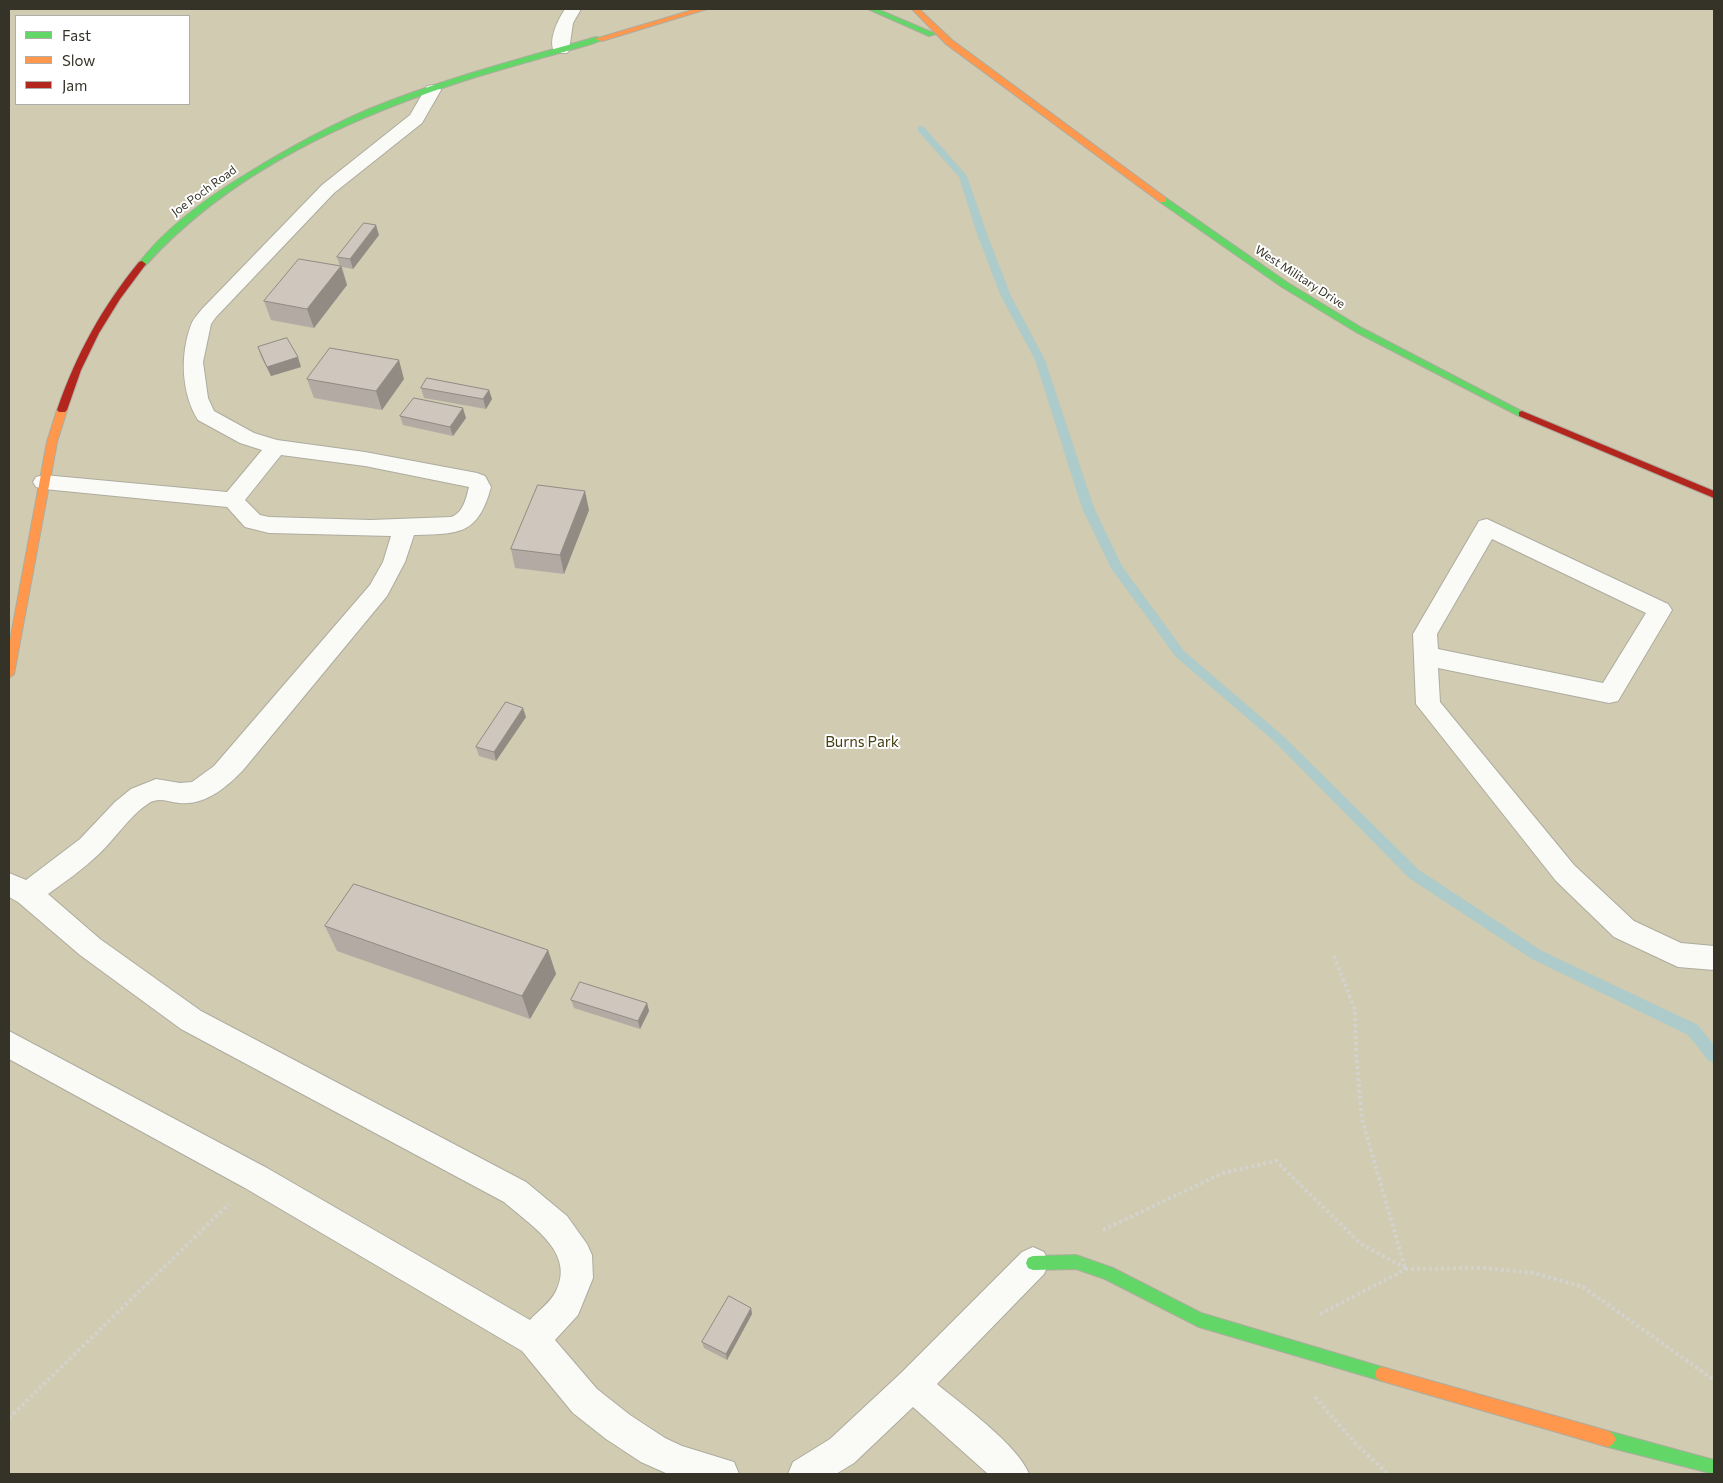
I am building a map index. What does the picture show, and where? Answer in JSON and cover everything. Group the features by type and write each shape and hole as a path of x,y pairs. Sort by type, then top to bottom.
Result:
{"street":[{"name":"Joe Poch Road","path":"9,674 52,442 74,374 99,324 130,279 158,246 195,213 229,187 324,132 374,110 561,50 703,9"},
{"path":"871,9 949,42"},
{"name":"West Military Drive","path":"915,9 949,42 1175,209 1285,285 1351,325 1536,422 1714,495"},
{"path":"1033,1263 1076,1262 1108,1273 1199,1320 1268,1342 1569,1429 1714,1468"}],"lane":[{"path":"561,50 560,34 573,9"},
{"path":"44,482 233,500 253,521 269,525 405,528 454,525 462,522 468,516 480,487 477,481 446,473 276,447 247,438 205,415 198,398 193,362 201,324 209,313 328,189 416,119 432,90"},
{"path":"233,500 276,447"},
{"path":"1426,656 1609,694 1660,610 1487,527 1425,634 1428,704 1564,873 1624,929 1678,955 1714,958"},
{"path":"405,528 394,562 379,590 235,762 215,781 191,793 179,793 158,788 146,792 136,798 87,848 18,889 90,947 191,1020 515,1192 556,1227 576,1255 577,1278 567,1304 533,1340"},
{"path":"9,1044 256,1178 533,1340 585,1401 618,1427 653,1450 679,1462 722,1474"},
{"path":"805,1474 842,1451 913,1385 1033,1263"},
{"path":"913,1385 983,1445 1012,1474"}],"path":[{"path":"1334,956 1355,1010 1356,1051 1362,1119 1406,1269"},
{"path":"1096,1233 1222,1173 1276,1161 1361,1244 1406,1269"},
{"path":"9,1418 256,1178"},
{"path":"1268,1342 1406,1269 1484,1268 1534,1273 1583,1287 1714,1380"},
{"path":"1312,1392 1355,1443 1388,1474"}],"green space":[{"name":"Burns Park","path":"9,9 1714,9 1714,1474 9,1474"}],"building":[{"path":"364,223 376,225 350,259 337,257"},
{"path":"299,259 341,266 307,309 264,301"},
{"path":"287,338 298,357 267,367 258,347"},
{"path":"330,348 399,360 376,391 307,379"},
{"path":"427,378 489,390 483,399 421,388"},
{"path":"414,398 463,408 450,427 400,416"},
{"path":"538,485 585,491 560,555 511,549"},
{"path":"506,702 523,708 494,752 476,747"},
{"path":"354,884 548,950 522,996 325,926"},
{"path":"580,982 647,1003 638,1021 571,1000"},
{"path":"729,1296 751,1308 726,1354 702,1342"}],"waterway":[{"path":"921,129 963,176 982,234 1006,296 1040,360 1088,508 1117,568 1180,654 1278,738 1414,874 1537,955 1693,1030 1714,1056"}],"traffic: fast":[{"path":"871,9 932,34"},
{"path":"142,264 168,236 212,200 274,161 330,130 359,116 429,90 599,39"},
{"path":"1163,200 1285,285 1359,330 1522,414"},
{"path":"1033,1263 1076,1262 1108,1273 1199,1320 1382,1374"},
{"path":"1608,1439 1714,1468"}],"traffic: slow":[{"path":"599,39 703,9"},
{"path":"915,9 949,42 1163,200"},
{"path":"9,674 52,442 62,410"},
{"path":"1382,1374 1608,1439"}],"traffic: jam":[{"path":"62,410 85,351 116,297 142,264"},
{"path":"1522,414 1714,495"}]}
